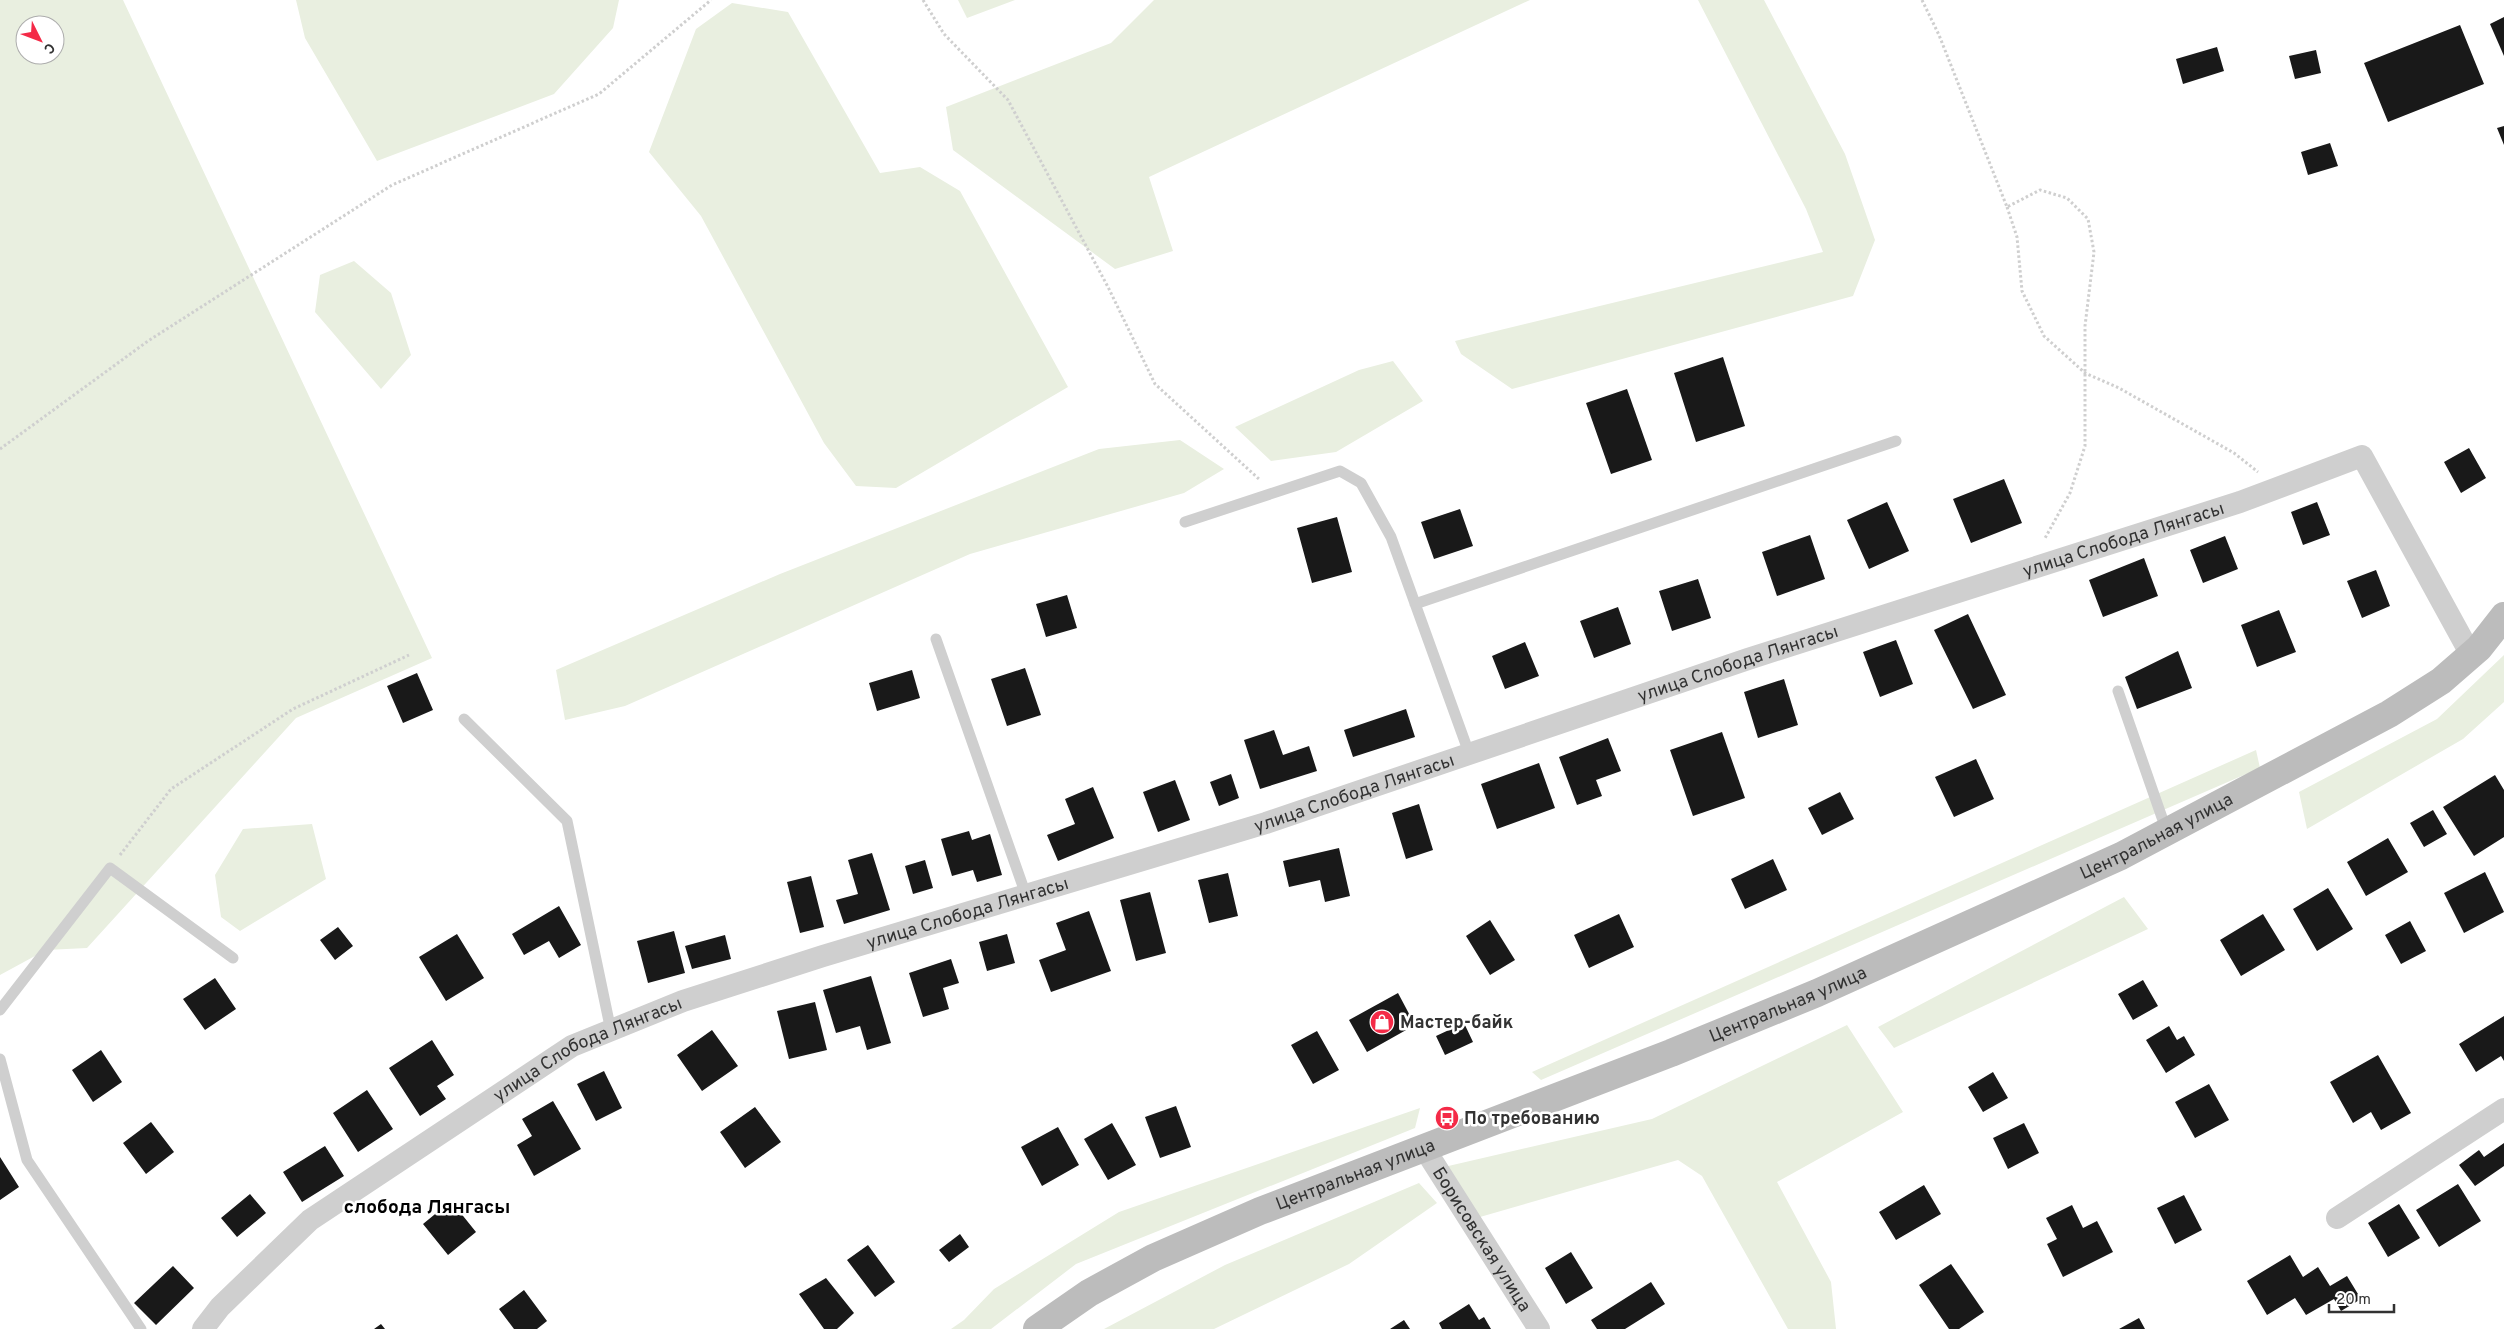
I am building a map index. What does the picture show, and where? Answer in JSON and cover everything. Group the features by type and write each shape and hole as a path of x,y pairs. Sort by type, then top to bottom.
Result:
{"street":[{"name":"улица Слобода Лянгасы","path":"203,1329 220,1306 310,1220 572,1046 683,1001 1266,823 1748,659 2240,502 2362,456 2471,655"},
{"name":"Центральная улица","path":"1037,1329 1089,1292 1153,1258 1260,1211 1671,1053 1817,993 2121,856 2389,714 2441,681 2471,655 2504,616"},
{"path":"2337,1218 2504,1109"},
{"name":"Борисовская улица","path":"1424,1148 1539,1329"}],"lane":[{"path":"1415,604 1896,441"},
{"path":"1185,522 1340,471 1361,483 1391,537 1469,753"},
{"path":"936,639 1026,895"},
{"path":"2118,691 2167,832"},
{"path":"464,719 567,821 611,1031"},
{"path":"0,1010 110,868 234,958"},
{"path":"0,1059 27,1160 141,1329"}],"path":[{"path":"0,449 148,341 392,185 599,94 711,0"},
{"path":"923,0 944,34 1008,100 1108,287 1155,384 1273,493"},
{"path":"1922,0 1939,35 2007,207 2017,237 2022,291 2044,336 2084,373 2119,388 2234,453 2278,487"},
{"path":"2007,207 2040,190 2067,198 2088,219 2094,252 2085,326 2085,446 2070,493 2046,538 2019,572"},
{"path":"110,868 171,789 293,710 409,655"}],"green space":[{"path":"0,0 123,0 432,658 296,718 87,948 46,950 0,975"},
{"path":"296,0 619,0 613,28 554,94 377,161 305,38"},
{"path":"958,0 1015,0 967,18"},
{"path":"1154,0 1530,0 1149,177 1173,251 1115,269 953,150 946,107 1111,43"},
{"path":"1698,0 1764,0 1845,154 1875,240 1853,296 1512,389 1461,354 1455,341 1823,252 1806,209"},
{"path":"732,3 788,12 880,173 920,167 960,191 1068,387 896,488 856,486 824,443 701,216 649,152 696,29"},
{"path":"354,261 391,293 411,355 381,389 315,312 320,275"},
{"path":"1393,361 1423,401 1336,452 1271,461 1235,427 1359,370"},
{"path":"1180,440 1224,469 1184,493 970,554 625,706 565,720 556,670 780,574 1099,449"},
{"path":"2504,655 2504,702 2463,739 2307,829 2299,792 2437,719"},
{"path":"2256,750 2260,768 1541,1080 1532,1072"},
{"path":"312,824 326,879 240,931 221,917 215,875 243,829"},
{"path":"2124,897 2148,929 1894,1048 1878,1027"},
{"path":"1847,1025 1903,1112 1777,1182 1831,1282 1836,1329 1788,1329 1702,1176 1678,1160 1480,1217 1444,1167 1652,1119"},
{"path":"1420,1108 1415,1128 1076,1264 991,1329 951,1329 964,1320 994,1289 1119,1212"},
{"path":"1419,1183 1437,1203 1349,1264 1214,1329 1104,1329 1225,1265"}],"building":[{"path":"2504,17 2504,56 2490,24"},
{"path":"2460,25 2484,84 2388,122 2364,63"},
{"path":"2217,47 2224,71 2183,84 2176,59"},
{"path":"2316,50 2321,73 2295,79 2289,56"},
{"path":"2504,126 2504,145 2497,128"},
{"path":"2330,143 2338,166 2308,175 2301,152"},
{"path":"1723,357 1745,426 1696,442 1674,373"},
{"path":"1627,389 1652,460 1611,474 1586,403"},
{"path":"2469,448 2486,478 2461,493 2444,462"},
{"path":"2004,479 2022,523 1971,543 1953,499"},
{"path":"1887,502 1909,551 1869,569 1847,520"},
{"path":"2317,502 2330,535 2303,545 2291,512"},
{"path":"1460,509 1473,546 1434,559 1421,522"},
{"path":"1337,517 1352,572 1312,583 1297,528"},
{"path":"1810,535 1825,579 1777,596 1762,552"},
{"path":"2225,536 2238,569 2203,583 2190,550"},
{"path":"2144,558 2158,596 2103,617 2089,580"},
{"path":"2376,570 2390,606 2362,618 2347,581"},
{"path":"1698,579 1711,618 1672,631 1659,591"},
{"path":"1067,595 1077,628 1046,637 1036,604"},
{"path":"1618,607 1631,644 1594,658 1580,621"},
{"path":"2279,610 2296,652 2257,667 2241,625"},
{"path":"1968,614 2006,695 1973,709 1934,630"},
{"path":"1896,640 1913,684 1880,697 1863,652"},
{"path":"1525,642 1539,676 1505,689 1492,656"},
{"path":"2178,651 2192,688 2137,709 2125,677"},
{"path":"1025,668 1041,715 1007,726 991,679"},
{"path":"912,670 920,698 877,711 869,683"},
{"path":"417,673 433,710 403,723 387,686"},
{"path":"1784,679 1798,725 1758,738 1744,692"},
{"path":"1406,709 1415,737 1353,757 1344,730"},
{"path":"1274,730 1283,755 1309,746 1317,771 1260,789 1244,740"},
{"path":"1722,732 1745,798 1693,816 1670,750"},
{"path":"1608,738 1621,771 1596,780 1602,796 1577,805 1559,757"},
{"path":"1976,759 1994,799 1954,817 1935,777"},
{"path":"1539,763 1555,808 1497,829 1481,784"},
{"path":"1231,774 1239,798 1219,806 1210,782"},
{"path":"2495,775 2504,790 2504,837 2474,856 2443,807"},
{"path":"1175,780 1190,820 1158,832 1143,792"},
{"path":"1093,787 1114,838 1058,861 1047,835 1075,824 1065,799"},
{"path":"1840,792 1854,819 1822,835 1808,808"},
{"path":"1419,804 1433,850 1406,859 1392,813"},
{"path":"2433,810 2447,834 2424,847 2410,823"},
{"path":"969,831 972,840 990,834 1002,875 977,882 973,870 952,876 941,839"},
{"path":"2388,838 2408,872 2366,896 2347,862"},
{"path":"1339,848 1350,896 1325,902 1320,880 1289,887 1283,861"},
{"path":"872,853 890,910 844,924 836,900 858,894 848,860"},
{"path":"1773,859 1787,890 1745,909 1731,879"},
{"path":"925,860 933,888 913,894 905,866"},
{"path":"2485,872 2504,912 2464,933 2444,893"},
{"path":"1228,873 1238,916 1209,923 1198,880"},
{"path":"811,876 824,927 800,933 787,882"},
{"path":"2328,888 2353,929 2317,951 2293,909"},
{"path":"1150,892 1166,953 1136,961 1120,900"},
{"path":"559,906 581,945 559,958 549,941 524,955 512,934"},
{"path":"1089,911 1111,971 1051,992 1039,960 1066,950 1056,923"},
{"path":"1619,914 1634,947 1589,968 1574,935"},
{"path":"2263,914 2285,950 2241,976 2220,940"},
{"path":"1490,920 1515,960 1490,975 1466,936"},
{"path":"2410,921 2426,951 2401,964 2385,935"},
{"path":"338,927 353,946 335,960 320,940"},
{"path":"674,931 685,973 648,983 637,941"},
{"path":"457,934 484,978 446,1001 419,957"},
{"path":"1007,934 1015,963 987,971 979,942"},
{"path":"725,935 731,959 692,969 685,946"},
{"path":"951,959 959,983 943,988 949,1009 923,1017 909,973"},
{"path":"871,976 891,1043 867,1050 860,1026 836,1033 823,990"},
{"path":"215,978 236,1009 205,1030 183,999"},
{"path":"2143,980 2158,1006 2133,1020 2118,994"},
{"name":"Мастер-байк","path":"1398,993 1415,1025 1367,1052 1349,1020"},
{"path":"815,1002 827,1050 789,1059 777,1011"},
{"path":"2504,1016 2504,1061 2501,1056 2476,1072 2459,1044"},
{"path":"1464,1023 1473,1042 1445,1055 1436,1036"},
{"path":"2169,1026 2177,1040 2184,1036 2195,1055 2166,1073 2146,1040"},
{"path":"712,1030 738,1066 702,1091 677,1055"},
{"path":"1317,1031 1339,1070 1313,1084 1291,1045"},
{"path":"432,1040 454,1075 437,1086 446,1099 420,1116 389,1068"},
{"path":"101,1050 122,1082 93,1102 72,1070"},
{"path":"2378,1055 2411,1113 2381,1130 2371,1112 2353,1123 2330,1082"},
{"path":"604,1071 622,1108 596,1121 577,1084"},
{"path":"1993,1072 2008,1098 1983,1112 1968,1087"},
{"path":"2209,1084 2229,1120 2195,1138 2175,1102"},
{"path":"367,1090 393,1129 358,1152 333,1113"},
{"path":"553,1101 581,1149 534,1176 517,1145 532,1136 522,1119"},
{"path":"1176,1106 1191,1147 1160,1158 1145,1117"},
{"path":"755,1107 781,1142 745,1168 720,1132"},
{"path":"151,1122 174,1152 146,1174 123,1143"},
{"path":"1112,1123 1136,1165 1108,1180 1084,1139"},
{"path":"2024,1123 2039,1153 2008,1169 1993,1138"},
{"path":"1058,1127 1079,1165 1042,1186 1021,1147"},
{"path":"2504,1143 2504,1166 2475,1186 2459,1165 2479,1150 2484,1157"},
{"path":"325,1146 344,1176 302,1202 283,1172"},
{"path":"0,1157 19,1187 0,1200"},
{"path":"2458,1184 2481,1221 2439,1247 2416,1210"},
{"path":"1924,1185 1941,1214 1896,1240 1879,1212"},
{"path":"250,1194 266,1213 237,1237 221,1218"},
{"path":"2184,1195 2202,1230 2175,1244 2157,1208"},
{"path":"451,1201 476,1232 448,1255 423,1224"},
{"path":"2399,1204 2420,1238 2388,1257 2368,1223"},
{"path":"2072,1205 2083,1228 2097,1221 2113,1252 2063,1277 2047,1244 2057,1239 2046,1218"},
{"path":"960,1234 969,1247 949,1262 939,1250"},
{"path":"868,1245 895,1282 875,1297 847,1260"},
{"path":"1571,1252 1593,1288 1566,1304 1545,1268"},
{"path":"2290,1255 2303,1277 2318,1267 2330,1286 2347,1276 2361,1299 2341,1311 2334,1299 2306,1315 2295,1298 2267,1315 2247,1281"},
{"path":"1951,1264 1984,1312 1959,1329 1949,1329 1919,1285"},
{"path":"173,1266 194,1288 156,1325 134,1303"},
{"path":"826,1278 854,1313 837,1329 824,1329 799,1294"},
{"path":"1651,1282 1665,1304 1625,1329 1597,1329 1591,1320"},
{"path":"524,1290 547,1321 537,1329 514,1329 499,1309"},
{"path":"1469,1304 1479,1320 1484,1317 1491,1329 1442,1329 1439,1323"},
{"path":"2139,1318 2145,1329 2119,1329"},
{"path":"1404,1320 1410,1329 1390,1329"},
{"path":"381,1324 385,1329 374,1329"}],"place":[{"name":"Мастер-байк","path":"1382,1022"},
{"name":"По требованию","path":"1447,1118"}],"district":[{"name":"слобода Лянгасы","path":"427,1206"}]}
